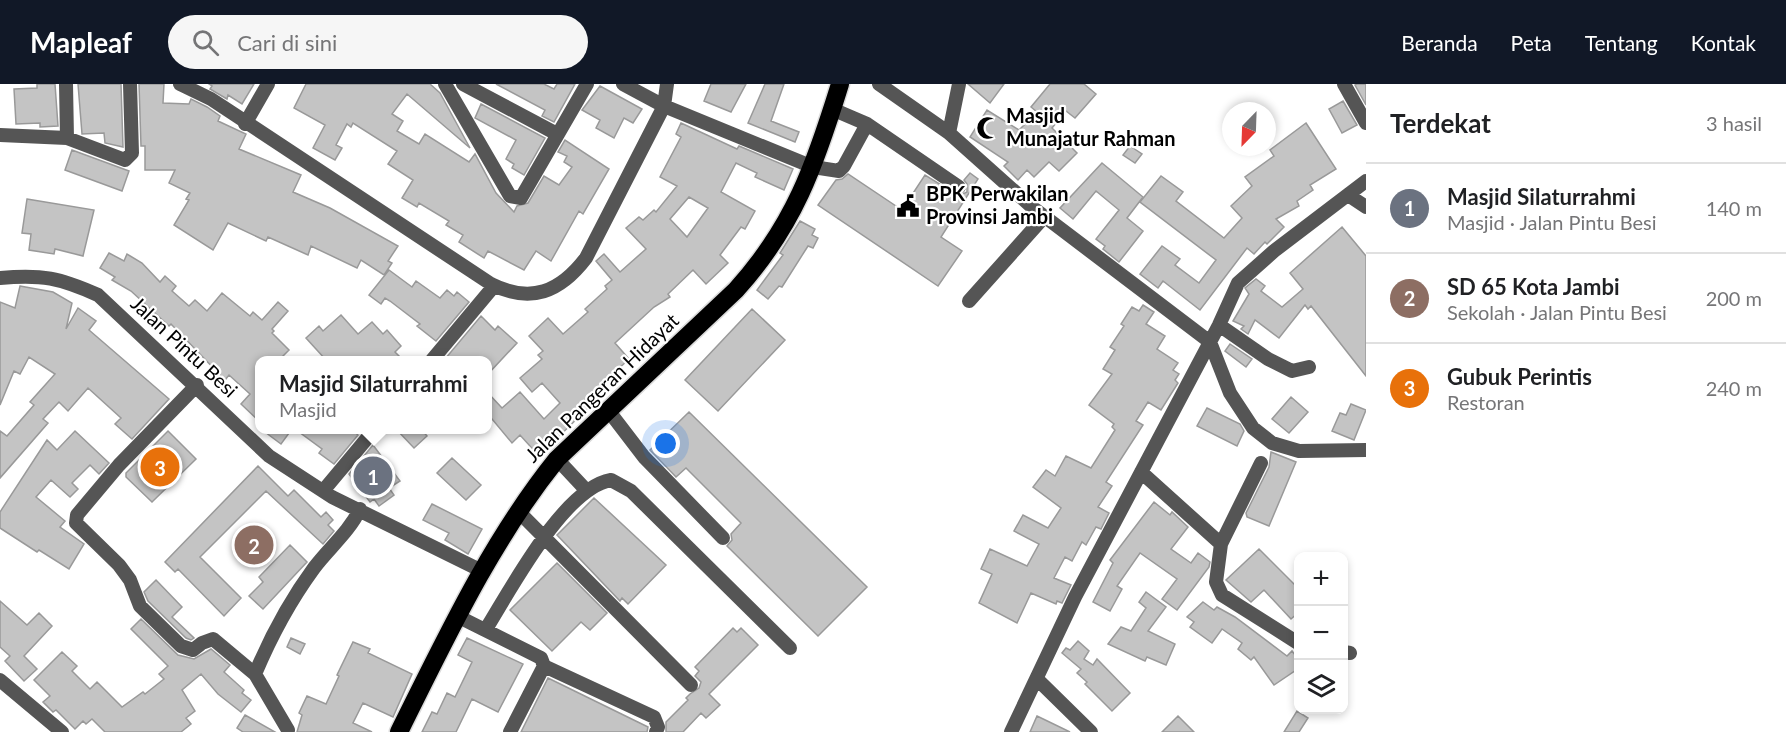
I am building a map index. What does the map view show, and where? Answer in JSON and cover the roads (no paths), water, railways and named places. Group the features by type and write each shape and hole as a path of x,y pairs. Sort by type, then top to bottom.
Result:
{"highway":[{"name":"Jalan Pangeran Hidayat","path":"399,732 482,571 518,511 557,459 736,290 763,261 782,231 813,167 840,84"}],"street":[{"path":"66,84 67,138"},
{"path":"0,135 67,138 125,160 130,158 130,84"},
{"path":"180,84 211,99 245,124 494,286 524,295 553,289 572,278 586,258 664,106 667,84"},
{"path":"245,124 268,84"},
{"path":"445,84 510,196 521,198 587,84"},
{"path":"463,84 558,134"},
{"path":"623,84 664,106 813,167 839,171 867,124"},
{"path":"879,84 950,133 1044,217 1210,342 1230,393 1253,428 1272,443 1299,451 1366,450"},
{"path":"950,133 959,84"},
{"path":"1344,84 1366,123"},
{"path":"832,109 867,124 959,187"},
{"path":"1011,732 1038,680 1075,597 1219,325 1238,283 1274,251 1366,181"},
{"path":"1348,195 1366,207"},
{"path":"969,301 1044,217"},
{"name":"Jalan Pintu Besi","path":"0,278 33,275 54,279 98,295 269,456 322,491 482,571"},
{"path":"435,356 494,286"},
{"path":"1219,325 1268,359 1292,371 1309,367"},
{"path":"197,386 119,465 77,515 76,523 119,566 129,580 140,606 181,646 193,650 213,639 255,674 288,730"},
{"path":"608,410 644,458 723,538"},
{"path":"322,491 370,434"},
{"path":"557,459 586,490"},
{"path":"1261,463 1221,544 1216,582 1222,595 1294,640"},
{"path":"1141,472 1221,544"},
{"path":"486,629 543,537 586,490 598,482 611,480 632,491 790,648"},
{"path":"255,674 278,622 290,602 316,566 353,522 360,509"},
{"path":"518,511 691,685"},
{"path":"457,616 541,658 544,666 654,717 658,726 656,732"},
{"path":"510,732 544,666"},
{"path":"0,680 62,732"},
{"path":"1038,680 1091,732"}],"place":[{"name":"Masjid Munajatur Rahman","path":"988,128"},
{"name":"BPK Perwakilan Provinsi Jambi","path":"908,206"},
{"name":"Gubuk Perintis","path":"160,467"},
{"name":"Masjid Silaturrahmi","path":"373,476"},
{"name":"SD 65 Kota Jambi","path":"254,545"}]}
